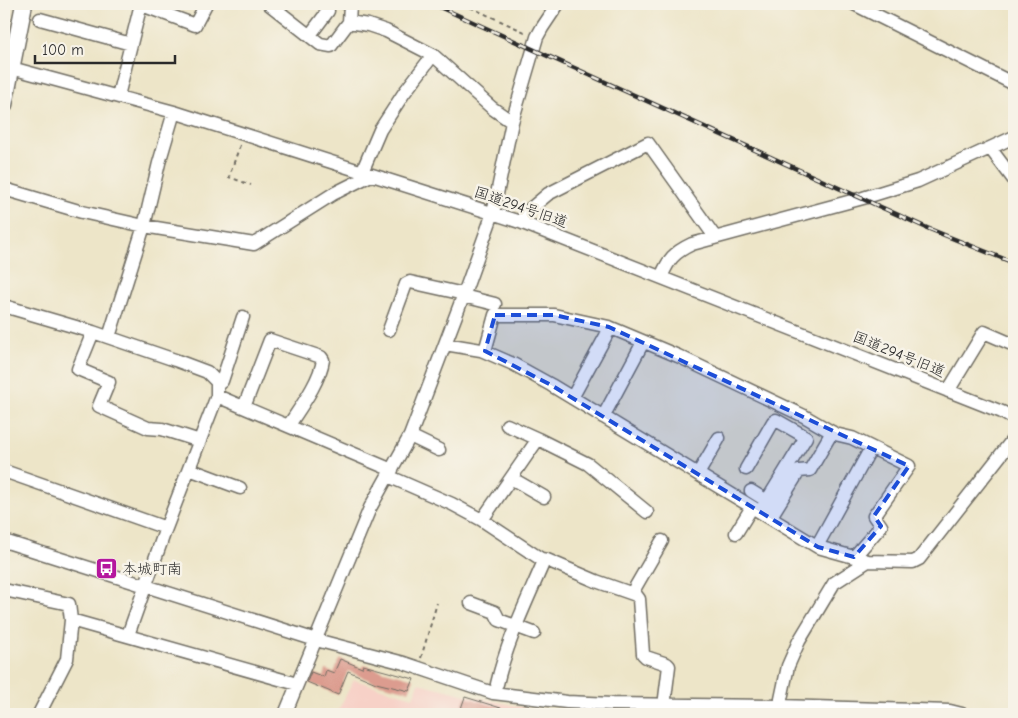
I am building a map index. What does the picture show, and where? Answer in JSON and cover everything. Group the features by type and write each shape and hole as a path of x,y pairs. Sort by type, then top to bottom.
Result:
{"main road":[{"path":"4,105 7,67 24,4"}],"street":[{"path":"118,96 140,4 195,25 206,4"},
{"path":"269,4 320,44 330,46 349,22 350,6 347,4"},
{"path":"285,714 370,508 410,436 493,213 512,122 537,37 558,4"},
{"path":"854,4 1014,84"},
{"path":"310,35 328,11"},
{"path":"40,19 131,44"},
{"path":"349,22 386,31 433,55 492,108 512,122"},
{"path":"4,189 82,212 144,226 254,244 367,173 380,130 404,93 433,55"},
{"name":"国道294号旧道","path":"7,67 174,112 520,222 948,391 1014,419"},
{"path":"109,337 144,226 159,163 174,112"},
{"path":"661,277 669,260 678,251 692,244 863,198 918,181 1014,136"},
{"path":"520,222 529,210 548,194 648,143 715,237"},
{"path":"990,148 1014,180"},
{"path":"389,330 406,284 410,282 495,304"},
{"path":"4,306 109,337 207,372 217,382 217,391"},
{"path":"485,351 495,315 554,315 609,327 678,356 804,416 832,432 852,438 908,466 874,516 881,526 854,557"},
{"path":"128,635 222,381 243,317"},
{"path":"93,332 78,368 109,382 99,406 148,428 162,429 200,441"},
{"path":"572,398 608,332"},
{"path":"948,391 984,332 1014,345"},
{"path":"244,407 270,340 321,357 323,364 289,426"},
{"path":"445,344 485,351 513,364 698,474 762,509 817,546 868,561 913,562 919,559 1014,438"},
{"path":"603,417 641,346"},
{"path":"217,391 244,407 390,473 452,504 482,520 541,559 636,595 639,599 643,654 669,666 665,698"},
{"path":"746,469 776,420 806,437 762,509"},
{"path":"507,425 588,464 647,512"},
{"path":"736,533 799,471 810,470 832,432"},
{"path":"410,436 440,450"},
{"path":"698,474 719,438"},
{"path":"482,520 538,439"},
{"path":"817,546 871,448"},
{"path":"189,470 240,488"},
{"path":"4,471 166,528"},
{"path":"511,478 544,497"},
{"path":"752,491 762,509"},
{"path":"4,541 316,640 418,668 494,692 612,709 817,708 950,711 962,714"},
{"path":"632,593 662,541"},
{"path":"497,684 501,667 517,625 544,561 541,559"},
{"path":"781,699 788,666 804,632 834,583 868,561"},
{"path":"4,590 68,604 71,620 67,659 39,714"},
{"path":"471,603 495,612 499,620 517,625 534,633"},
{"path":"71,620 297,684"}],"path":[{"path":"463,4 537,37"},
{"path":"241,142 229,177 251,185"},
{"path":"418,668 437,603"}],"highlighted area":[{"path":"495,315 554,315 609,327 909,466 874,516 881,526 854,557 818,547 551,385 485,351"}],"shaded area":[{"path":"354,680 413,697 419,683 526,708 571,712 571,714 336,714"}],"building":[{"path":"340,659 362,668 363,665 414,679 409,691 376,683 348,671 338,695 307,682 311,672 324,677 326,670 334,673"},
{"path":"465,697 514,712 514,714 459,714"}],"railway":[{"path":"433,4 927,228 1014,263"}],"place":[{"name":"本城町南","path":"106,569"}]}
